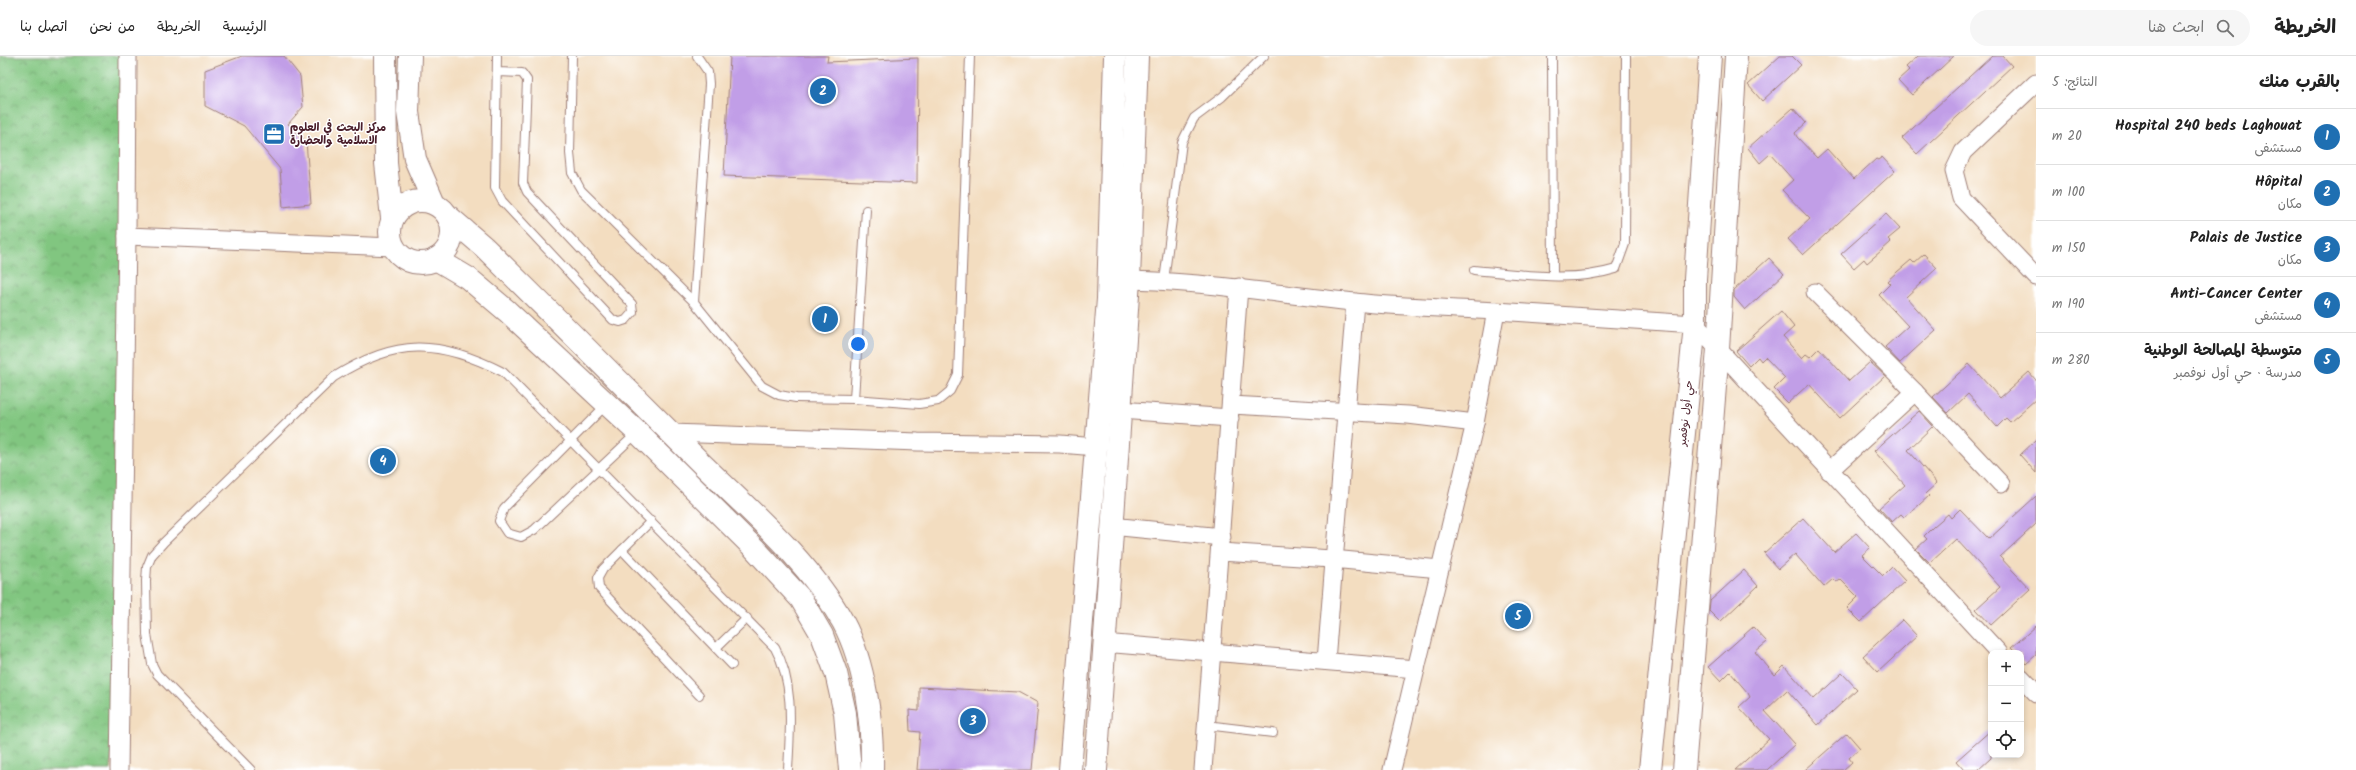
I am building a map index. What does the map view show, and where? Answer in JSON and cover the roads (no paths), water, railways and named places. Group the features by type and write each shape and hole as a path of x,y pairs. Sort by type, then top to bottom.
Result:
{"street":[{"path":"118,770 127,236 128,56"},
{"path":"385,56 386,163 392,218"},
{"path":"410,56 408,112 415,159 441,209 452,235 444,253 436,259 427,262 412,262 399,255 393,247 389,228 392,218 398,210 415,200 441,209 484,247 672,433 820,584 844,624 860,666 869,710 872,770"},
{"path":"1070,770 1108,280 1115,56"},
{"path":"1096,770 1111,526 1130,280 1137,56"},
{"name":"حي أول نوفمبر","path":"1650,770 1695,324 1695,279 1710,56"},
{"path":"1684,770 1718,349 1736,56"},
{"path":"2036,83 1963,152 1954,172 1961,198 2036,277"},
{"path":"127,236 393,247"},
{"path":"436,259 468,278 491,296 607,404 754,548 801,599 822,635 836,673 845,713 850,770"},
{"path":"1108,280 1164,281 1239,287 1355,302 1695,324 1829,471 1996,650"},
{"path":"1203,770 1211,652 1231,412 1239,287"},
{"path":"1815,292 1915,392 2001,484"},
{"path":"1326,661 1332,559 1355,302"},
{"path":"1392,770 1475,423 1496,311"},
{"path":"1829,471 1915,392"},
{"path":"1120,410 1231,412 1345,411 1475,423"},
{"path":"672,433 918,442 1060,444 1096,447"},
{"path":"1111,526 1221,545 1332,559 1440,569"},
{"path":"1103,643 1416,669"},
{"path":"2024,680 2036,693"}],"lane":[{"path":"497,56 499,72 495,188 502,201 613,320 620,322 626,320 633,312 632,304 526,192 522,183 527,80 522,73 499,72"},
{"path":"572,56 572,173 581,190 694,302 762,386 779,395 796,398 854,399 920,404 938,401 950,391 958,375 970,56"},
{"path":"694,302 709,84 708,72 697,56"},
{"path":"1164,281 1182,142 1194,118 1222,97 1264,56"},
{"path":"1552,56 1553,276"},
{"path":"1474,270 1553,276 1599,274 1616,269 1625,244 1626,56"},
{"path":"854,399 866,210"},
{"path":"251,770 157,674 152,664 147,634 147,567 152,555 163,543 334,377 355,364 401,348 423,347 466,355 503,372 775,648 784,673 789,707 788,770"},
{"path":"607,404 504,508 499,521 507,533 521,537 534,530 637,432"},
{"path":"651,521 603,569 598,578 599,588 699,695"},
{"path":"622,550 732,664"},
{"path":"716,648 746,618"},
{"path":"1206,725 1272,733"}],"place":[{"name":"Hôpital","path":"823,91"},
{"name":"مركز البحث في العلوم الاسلامية والحضارة","path":"274,134"},
{"name":"Hospital 240 beds Laghouat","path":"825,319"},
{"name":"Anti-Cancer Center","path":"383,461"},
{"name":"متوسطة المصالحة الوطنية","path":"1518,616"},
{"name":"Palais de Justice","path":"973,721"}]}
